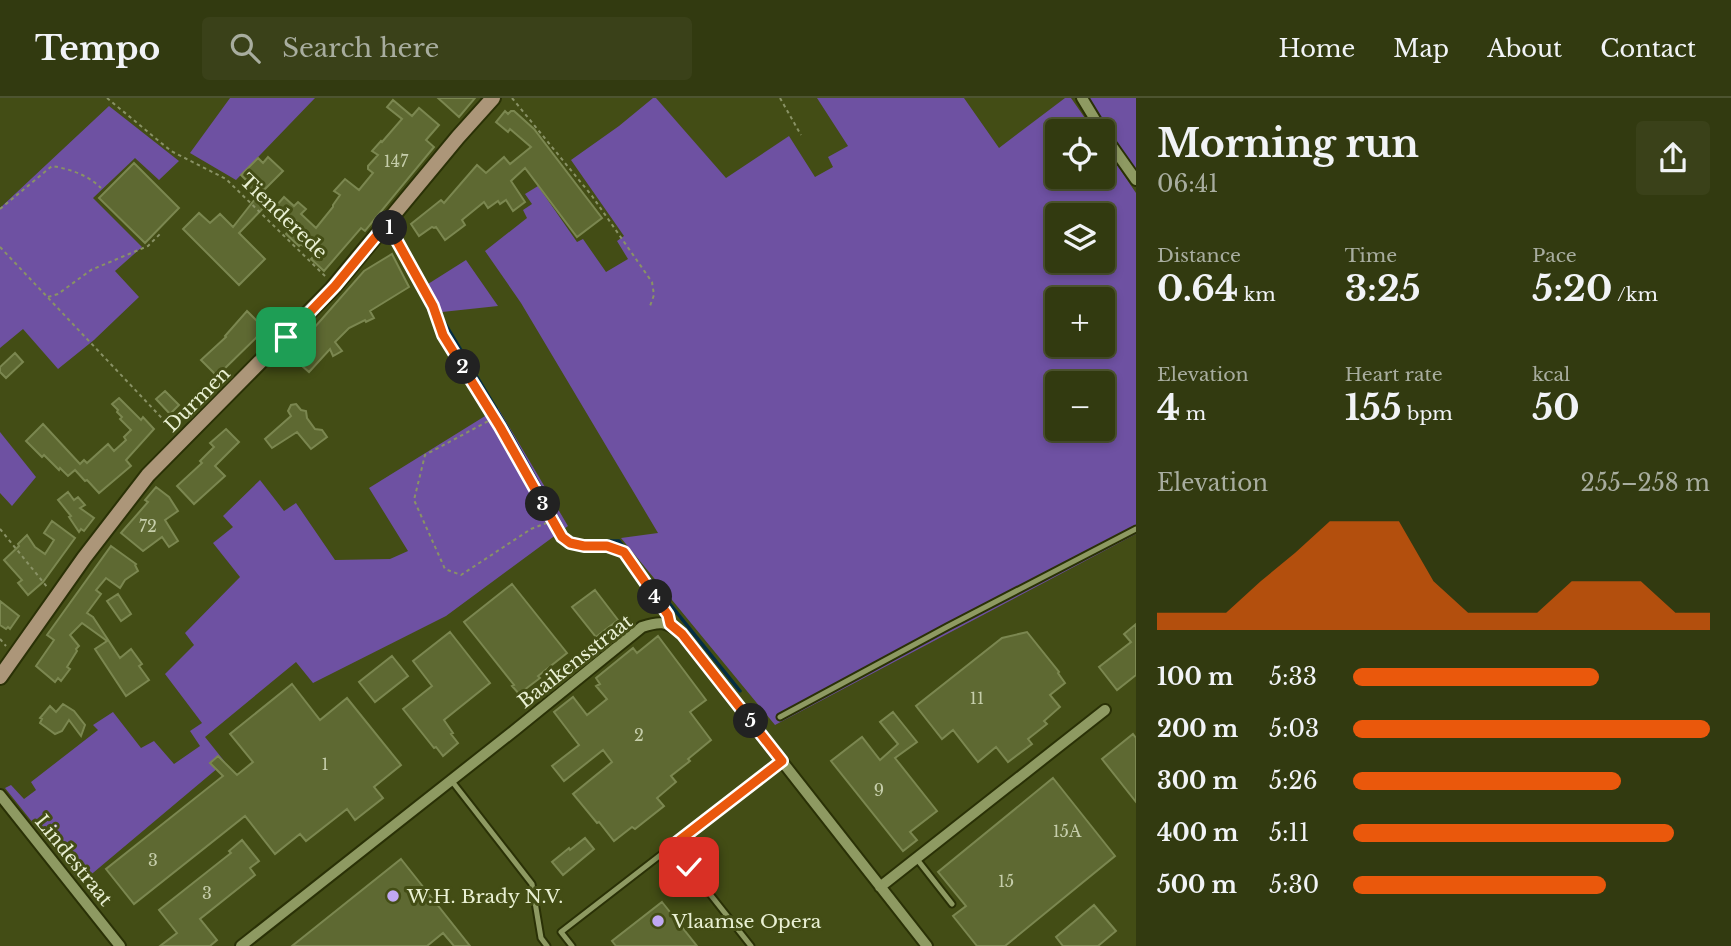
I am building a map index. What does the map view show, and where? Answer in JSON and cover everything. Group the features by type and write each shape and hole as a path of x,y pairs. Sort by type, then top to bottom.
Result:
{"street":[{"name":"Durmen","path":"0,677 84,558 148,475 335,286 493,98"},
{"path":"1082,98 1094,119"},
{"path":"1115,150 1136,180"},
{"name":"Baaikensstraat","path":"241,946 642,628 656,622 670,624"},
{"path":"670,624 682,634 927,946"},
{"path":"880,887 1105,710"},
{"name":"Lindestraat","path":"0,795 118,945"}],"lane":[{"path":"780,717 947,626 1136,529"},
{"path":"572,946 561,932 782,761"},
{"path":"451,780 532,884 541,938 547,946"},
{"path":"672,846 751,946"},
{"path":"916,858 953,904"}],"path":[{"name":"Tienderede","path":"107,98 171,150 226,179 335,286"},
{"path":"512,98 592,196 652,282 654,295 650,306"},
{"path":"780,98 801,135"},
{"path":"0,209 52,166 70,169 101,188"},
{"path":"387,223 433,306 443,335 495,417 562,537 570,543 607,546 624,552 668,615 670,624"},
{"path":"47,297 58,294 91,270 148,246 160,234"},
{"path":"0,247 183,440"},
{"path":"495,417 425,455 414,500 445,569 461,575 531,529 553,521"},
{"path":"0,529 56,597"}],"shaded area":[{"path":"230,98 315,98 236,180 190,153"},
{"path":"653,98 656,98 726,178 789,136 815,177 833,167 828,157 848,146 817,98 964,98 999,148 1065,98 1071,98 1086,119 1045,119 1045,189 1115,189 1115,162 1136,193 1136,534 775,725 621,538 658,533 521,303 485,251 527,218 523,210 532,204 525,194 538,186 577,242 583,239 606,272 628,259 617,241 624,236 571,160"},
{"path":"1136,98 1136,171 1115,141 1115,119 1100,119 1087,100"},
{"path":"109,106 179,161 159,180 135,158 93,198 142,247 115,271 139,297 94,340 58,369 23,329 0,348 0,208"},
{"path":"466,260 498,306 442,312 428,284"},
{"path":"498,408 568,526 446,616 313,683 296,662 205,737 225,762 81,883 5,788 11,785 24,799 36,790 31,782 98,730 93,725 113,712 141,748 154,741 174,764 200,746 190,731 202,723 165,674 194,645 185,633 240,577 213,543 233,527 223,516 260,480 284,511 296,503 335,560 390,559 408,551 369,488"},
{"path":"0,432 36,477 12,506 0,493"}],"building":[{"path":"438,98 475,98 459,117"},
{"path":"393,100 412,116 419,108 439,125 426,140 434,147 365,231 361,228 324,271 311,259 314,256 286,234 297,222 277,205 284,197 294,206 298,202 306,209 301,214 316,228 333,207 340,195 334,191 345,179 359,190 373,173 368,166 378,155 372,151 402,119 387,107"},
{"path":"505,111 508,114 514,111 534,129 602,218 577,237 525,168 511,181 525,202 513,211 506,200 500,204 498,201 488,208 484,202 462,220 465,225 445,240 436,227 419,236 411,224 441,200 444,203 477,165 486,173 504,157 510,164 531,147 510,129 508,132 496,122"},
{"path":"268,157 283,171 263,191 271,200 239,233 265,259 239,285 183,229 199,213 210,223 220,214 233,227 255,199 242,186 247,181 241,175 258,158 263,163"},
{"path":"134,163 179,208 145,243 99,198"},
{"path":"392,254 409,287 370,311 374,318 349,328 335,342 342,351 333,356 330,349 309,372 294,359 296,357 292,353 364,271"},
{"path":"247,311 265,329 217,376 201,360 226,337"},
{"path":"15,353 23,362 6,378 0,372 0,367"},
{"path":"165,391 179,405 170,414 156,399"},
{"path":"119,398 154,429 126,460 131,466 99,493 75,470 68,476 26,441 43,424 80,464 84,460 87,463 108,444 114,451 126,440 124,437 131,430 120,419 122,417 112,404"},
{"path":"296,404 306,411 307,418 315,429 322,430 327,437 311,449 297,432 272,448 265,439 291,416 288,411 291,405"},
{"path":"226,429 239,442 215,466 225,476 194,504 177,486 202,463 200,461 214,447 210,443"},
{"path":"156,487 169,497 178,511 165,520 178,541 169,547 162,537 143,551 121,533 148,502 145,500"},
{"path":"68,492 74,500 78,497 85,505 80,508 94,518 84,531 81,529 79,532 58,500"},
{"path":"52,521 75,538 43,582 28,595 18,583 22,580 4,560 27,535 35,547 45,554 54,540 44,533"},
{"path":"111,546 136,564 138,571 125,580 120,588 106,578 96,590 101,594 87,613 93,617 120,658 131,649 142,664 139,666 149,680 126,696 95,649 107,641 82,623 70,635 79,646 67,667 70,669 61,681 58,678 55,682 36,666 54,640 47,635"},
{"path":"512,584 567,653 519,694 464,622"},
{"path":"595,590 618,620 596,637 572,607"},
{"path":"118,594 131,614 121,621 107,601"},
{"path":"0,601 19,616 10,629 0,625"},
{"path":"1136,624 1136,675 1117,690 1099,667 1131,642 1124,634"},
{"path":"450,632 490,683 444,720 458,743 443,756 403,709 432,686 413,661"},
{"path":"1027,632 1065,683 1050,695 1060,707 1044,721 1047,724 1028,739 1032,744 1008,762 996,747 978,762 953,730 942,739 916,706 1002,638"},
{"path":"658,636 706,700 690,712 711,740 671,776 676,782 657,798 664,806 635,829 632,827 614,841 573,794 612,762 603,750 564,781 552,766 579,745 554,712 573,697 587,715 607,699 596,686 600,684 596,678 633,648 637,653"},
{"path":"392,656 408,676 375,702 359,682"},
{"path":"292,684 320,720 347,698 401,765 374,787 383,798 355,820 347,809 306,841 300,834 275,854 245,816 134,904 106,869 223,776 210,763 218,756 237,775 253,762 230,734"},
{"path":"63,704 74,711 85,725 81,736 69,720 62,731 55,734 40,723 40,718 50,706 56,712"},
{"path":"893,712 917,742 895,758 937,811 910,832 917,840 903,851 831,761 862,737 880,760 898,744 880,722"},
{"path":"1133,734 1136,738 1136,802 1102,759"},
{"path":"1053,778 1115,856 1005,946 977,946 953,916 966,906 938,872"},
{"path":"585,838 594,849 563,875 552,862"},
{"path":"242,840 259,861 250,868 255,875 200,919 217,940 210,946 160,946 177,933 159,910 231,853 229,851"},
{"name":"W.H. Brady N.V.","path":"401,859 470,946 454,946 443,933 427,946 292,946"},
{"name":"Vlaamse Opera","path":"662,902 697,946 616,946 612,941"},
{"path":"1094,905 1116,931 1098,946 1063,946 1056,937"}],"waterway":[{"path":"444,322 507,427 568,537 575,541 619,541 740,691"}],"place":[{"name":"W.H. Brady N.V.","path":"393,896"},
{"name":"Vlaamse Opera","path":"658,921"}],"route":[{"path":"286,337 335,286 387,223 433,306 443,335 500,427 562,537 570,543 607,546 624,552 668,615 670,624 682,634 782,761 672,846 689,867"}]}
